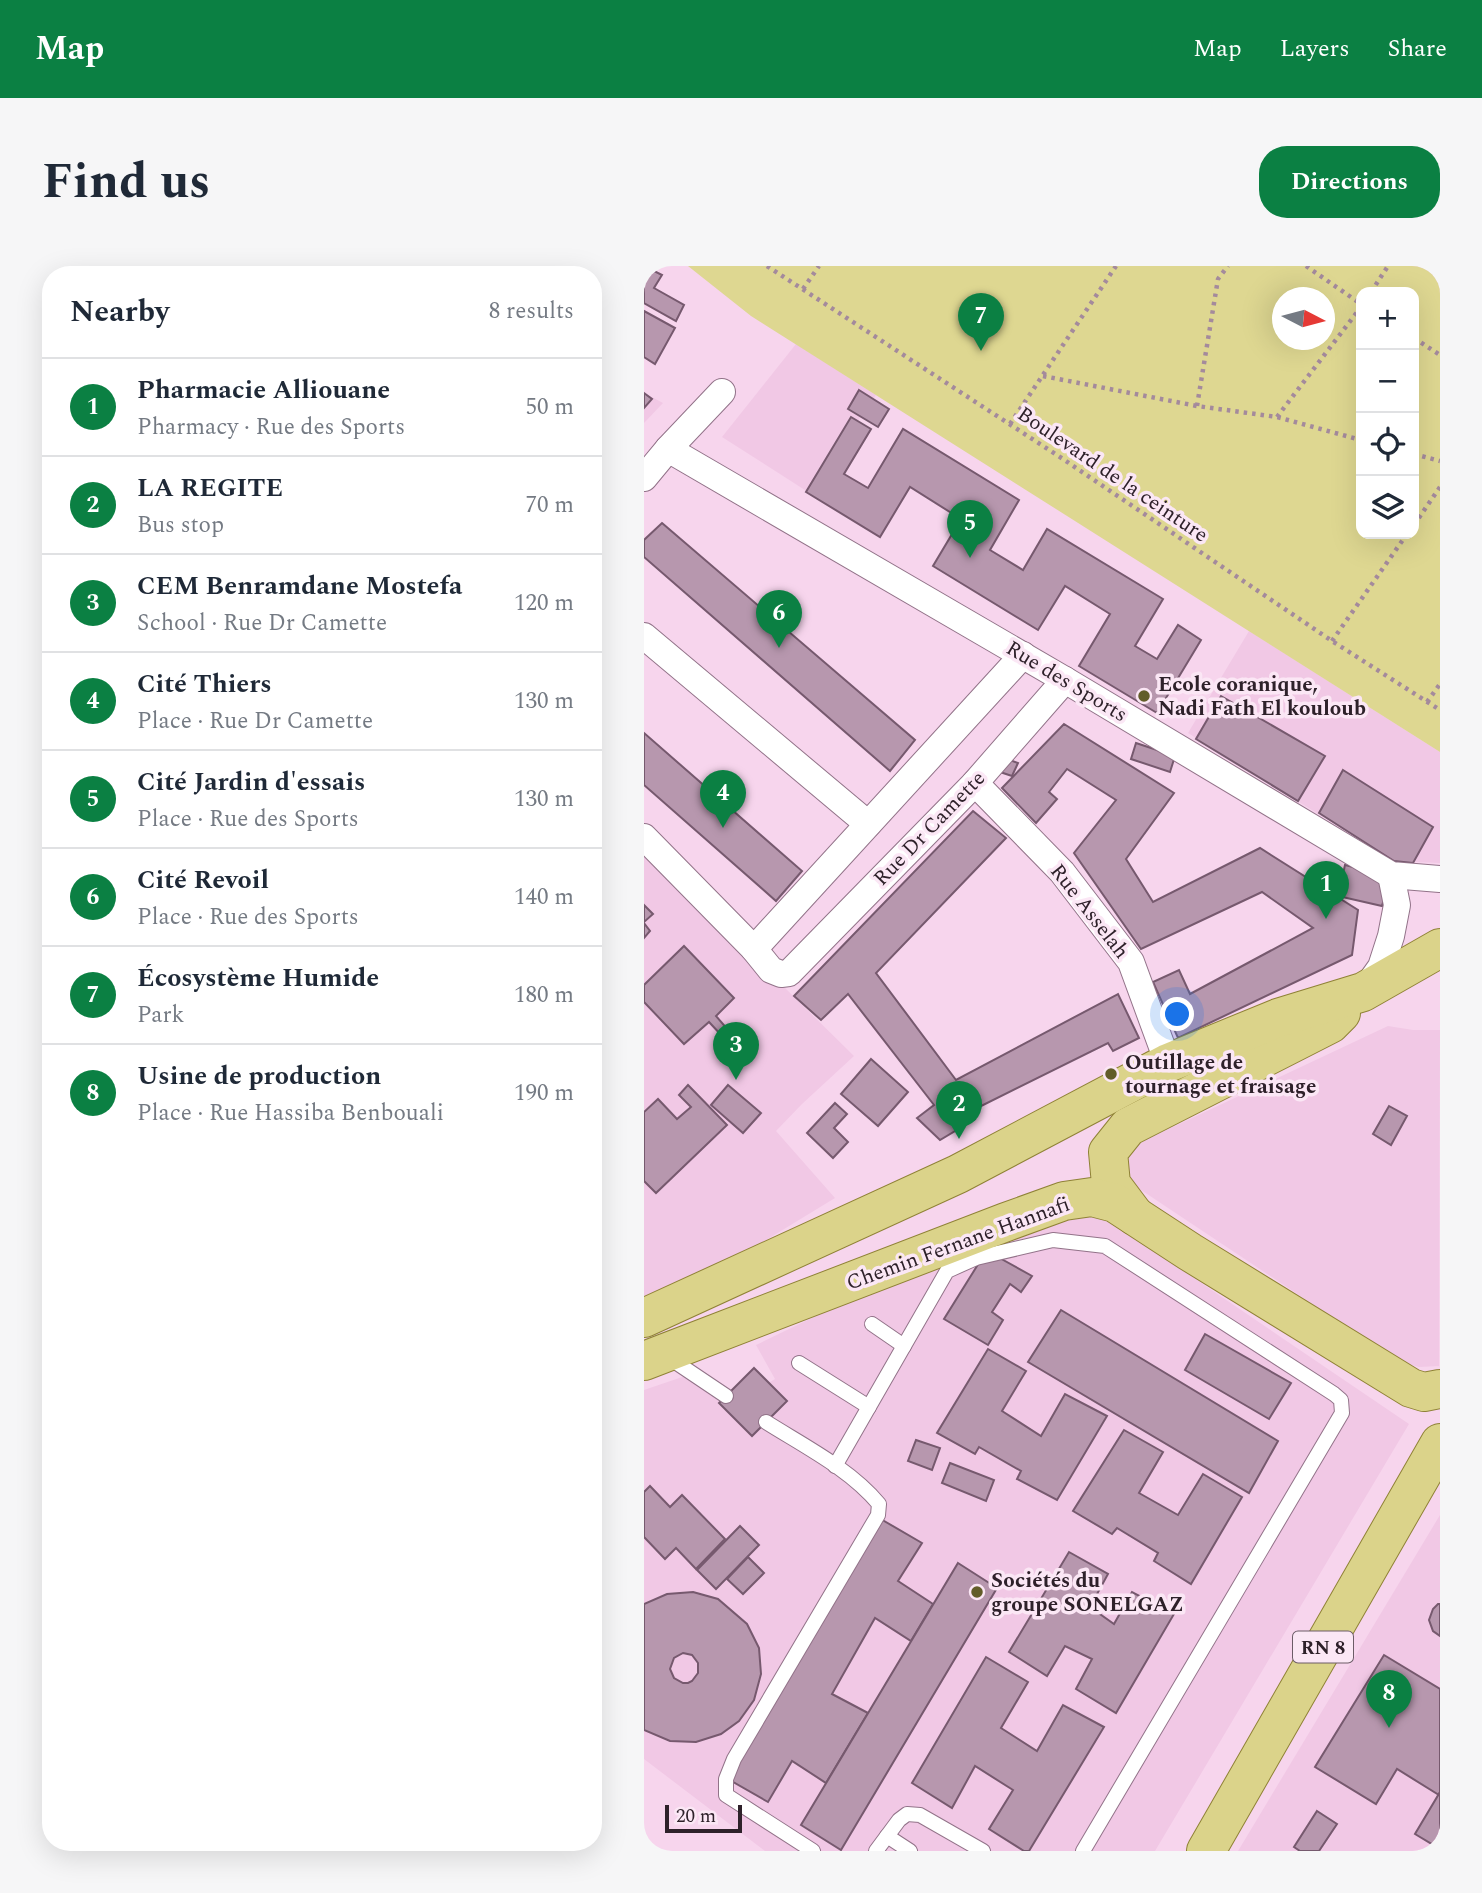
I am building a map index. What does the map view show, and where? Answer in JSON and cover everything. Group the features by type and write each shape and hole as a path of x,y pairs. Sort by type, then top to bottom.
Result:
{"main road":[{"path":"644,1318 958,1174 1168,1063 1278,1018 1363,992 1440,948"},
{"path":"1135,1216 1111,1184 1108,1152 1128,1127 1330,1024 1363,992"},
{"name":"Chemin Fernane Hannafi","path":"654,1357 1064,1201 1092,1197 1115,1203 1411,1388 1424,1392 1440,1389"},
{"name":"RN 8","path":"1206,1851 1440,1443"}],"street":[{"path":"644,478 722,392"},
{"name":"Rue des Sports","path":"668,449 1023,655 1391,875"},
{"path":"644,636 868,824"},
{"path":"644,837 754,949 1023,655"},
{"name":"Rue Dr Camette","path":"754,949 771,970 781,974 789,973 975,783 1065,680"},
{"name":"Rue Asselah","path":"975,783 1062,872 1131,962 1168,1063"},
{"path":"1363,992 1381,967 1391,936 1397,905 1391,875 1440,879"}],"lane":[{"path":"835,1466 947,1270 976,1258 1053,1240 1105,1246 1341,1400 1342,1413 1083,1851"},
{"path":"872,1324 904,1346"},
{"path":"654,1357 726,1396"},
{"path":"799,1363 869,1406"},
{"path":"766,1422 835,1466 879,1504 878,1515 734,1759 726,1779 726,1795 813,1851"},
{"path":"876,1851 899,1820 908,1814 920,1815 982,1851"},
{"path":"887,1836 910,1851"}],"path":[{"name":"Boulevard de la ceinture","path":"767,266 1440,710"},
{"path":"803,289 819,266"},
{"path":"1010,424 1116,266"},
{"path":"1197,407 1218,279 1228,266"},
{"path":"1306,266 1356,301"},
{"path":"1374,287 1388,266"},
{"path":"1277,416 1356,312"},
{"path":"1419,341 1440,355"},
{"path":"1043,376 1197,407 1277,416 1356,439"},
{"path":"1419,455 1440,461"},
{"path":"1419,518 1440,487"},
{"path":"1332,641 1403,539"},
{"path":"1427,702 1440,684"}],"shaded area":[{"path":"688,266 1440,266 1440,752 751,316"},
{"path":"796,344 876,395 808,492 722,437"},
{"path":"644,393 663,403 644,423"},
{"path":"1249,631 1440,752 1440,863 1394,861 1188,733"},
{"path":"644,849 854,1056 776,1131 835,1198 761,1243 644,1302"},
{"path":"1388,1026 1440,1030 1439,1366 1419,1367 1398,1361 1126,1180 1126,1149"},
{"name":"Sociétés du groupe SONELGAZ","path":"1064,1217 1104,1217 1409,1424 1155,1851 765,1851 644,1759 644,1390 691,1374 726,1408 775,1379 756,1345 943,1255"},
{"path":"1440,1515 1440,1851 1238,1851"}],"building":[{"path":"644,266 662,275 654,288 684,305 676,321 644,303"},
{"path":"644,311 675,328 655,364 644,357"},
{"path":"859,390 889,409 878,427 848,409"},
{"path":"644,393 652,399 644,408"},
{"path":"851,417 871,429 844,474 868,488 903,429 1019,500 990,550 1023,570 1047,529 1163,599 1135,646 1157,659 1178,625 1201,640 1157,713 1079,666 1110,614 1065,586 1038,630 933,566 961,519 910,487 880,537 806,492"},
{"path":"662,523 915,740 890,771 644,557 644,540"},
{"path":"1221,696 1325,756 1298,801 1196,739"},
{"path":"1064,724 1174,793 1126,859 1153,902 1260,848 1358,910 1352,955 1178,1038 1153,982 1179,970 1190,994 1313,928 1262,892 1141,949 1074,853 1116,800 1067,769 1049,792 1057,799 1036,823 1002,788"},
{"path":"644,733 802,871 776,901 644,785"},
{"path":"1136,743 1175,756 1170,772 1131,759"},
{"path":"999,756 1018,763 1012,776 994,770"},
{"path":"1343,770 1433,827 1413,863 1394,861 1319,813"},
{"path":"973,811 1006,838 876,973 956,1080 1118,994 1139,1038 1113,1051 1108,1043 971,1111 975,1119 940,1140 917,1118 934,1105 848,994 821,1020 794,996"},
{"path":"1345,865 1390,876 1382,906 1338,896"},
{"path":"644,905 653,914 644,922"},
{"path":"644,923 650,931 644,938"},
{"path":"684,946 734,998 716,1016 729,1031 723,1037 709,1022 684,1044 644,1002 644,985"},
{"path":"871,1059 908,1092 878,1126 841,1094"},
{"path":"688,1085 727,1125 656,1193 644,1181 644,1112 658,1099 677,1119 691,1107 679,1095"},
{"path":"728,1085 761,1113 743,1133 711,1105"},
{"path":"835,1103 847,1114 834,1128 848,1142 833,1158 807,1133"},
{"path":"1389,1106 1407,1116 1391,1145 1373,1134"},
{"path":"996,1256 1032,1276 1021,1292 1010,1284 992,1312 1003,1320 988,1345 944,1319 982,1258"},
{"path":"1061,1310 1278,1441 1249,1493 1028,1362"},
{"path":"1205,1334 1291,1383 1269,1419 1185,1370"},
{"path":"988,1349 1026,1371 1002,1411 1041,1436 1065,1394 1107,1416 1057,1500 1017,1479 1021,1471 979,1447 975,1454 937,1433"},
{"path":"754,1368 787,1401 752,1436 719,1403"},
{"path":"1124,1430 1163,1452 1139,1493 1178,1515 1203,1474 1242,1497 1191,1584 1154,1561 1158,1553 1117,1528 1112,1534 1073,1511"},
{"path":"916,1440 940,1448 932,1470 908,1461"},
{"path":"950,1463 994,1480 986,1501 942,1483"},
{"path":"650,1486 670,1507 682,1495 725,1539 696,1569 676,1548 665,1559 644,1537 644,1492"},
{"path":"879,1518 922,1543 898,1581 933,1604 911,1641 875,1618 832,1694 868,1713 826,1783 792,1761 768,1802 726,1778"},
{"path":"740,1526 759,1545 716,1589 697,1570"},
{"path":"1069,1552 1108,1574 1090,1607 1114,1624 1132,1592 1174,1614 1116,1713 1076,1689 1092,1659 1065,1646 1047,1676 1009,1652"},
{"path":"748,1557 764,1573 743,1594 727,1579"},
{"path":"958,1563 997,1588 841,1850 801,1825"},
{"path":"693,1592 718,1599 747,1624 759,1648 761,1674 754,1700 739,1721 721,1734 696,1742 670,1741 644,1730 644,1604 667,1594","holes":["683,1653 692,1655 698,1663 698,1673 692,1681 683,1683 674,1678 670,1669 674,1658"]},
{"path":"1438,1604 1440,1636 1433,1631 1429,1620"},
{"path":"1384,1655 1440,1689 1439,1795 1397,1769 1376,1804 1315,1767"},
{"path":"986,1657 1028,1682 1001,1728 1037,1751 1063,1705 1104,1727 1029,1851 1024,1851 989,1829 1013,1790 975,1766 952,1808 912,1783"},
{"path":"1440,1792 1440,1849 1415,1834"},
{"path":"1317,1811 1337,1824 1319,1851 1300,1851 1294,1847"}],"place":[{"name":"Écosystème Humide","path":"981,351"},
{"name":"Cité Jardin d'essais","path":"970,558"},
{"name":"Cité Revoil","path":"779,648"},
{"name":"Ecole coranique, Nadi Fath El kouloub","path":"1144,696"},
{"name":"Cité Thiers","path":"723,828"},
{"name":"Pharmacie Alliouane","path":"1326,919"},
{"name":"Outillage de tournage et fraisage","path":"1111,1074"},
{"name":"CEM Benramdane Mostefa","path":"736,1080"},
{"name":"LA REGITE","path":"959,1139"},
{"name":"Sociétés du groupe SONELGAZ","path":"977,1592"},
{"name":"Usine de production","path":"1389,1728"}]}
